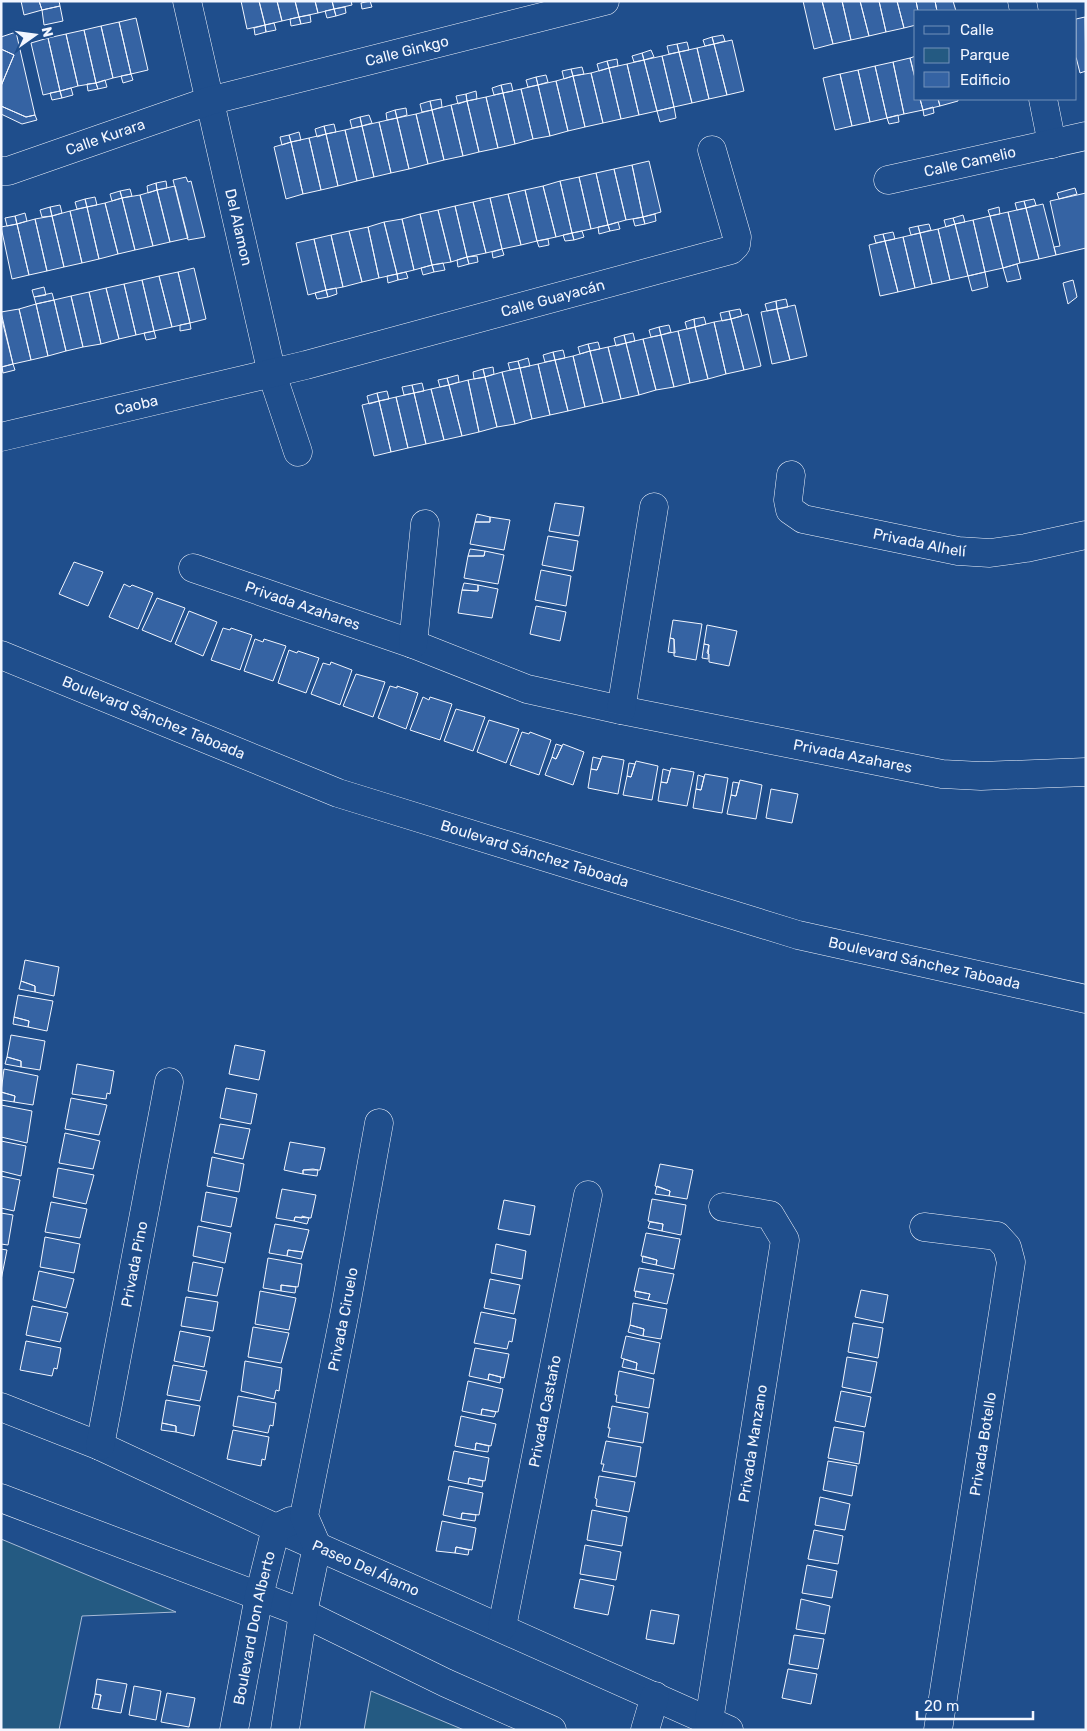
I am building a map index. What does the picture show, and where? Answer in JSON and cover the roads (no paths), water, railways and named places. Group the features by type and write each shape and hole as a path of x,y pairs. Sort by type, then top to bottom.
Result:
{"street":[{"name":"Del Alamon","path":"187,1 272,374 298,452"},
{"name":"Calle Ginkgo","path":"209,101 605,1"},
{"path":"1043,100 1052,144"},
{"name":"Calle Kurara","path":"1,171 209,101"},
{"name":"Calle Camelio","path":"888,180 1086,136"},
{"name":"Calle Guayacán","path":"272,374 731,250 736,245 737,237 712,150"},
{"name":"Caoba","path":"1,437 272,374"},
{"name":"Privada Alhelí","path":"791,475 788,500 790,510 803,518 958,551 990,553 1026,548 1086,534"},
{"path":"621,710 654,507"},
{"path":"414,644 425,524"},
{"name":"Privada Azahares","path":"193,568 414,644 527,689 621,710 942,774 981,776 1086,772"},
{"name":"Boulevard Sánchez Taboada","path":"1,655 338,793 798,934 1086,999"},
{"name":"Privada Pino","path":"100,1446 169,1082"},
{"name":"Privada Ciruelo","path":"304,1516 345,1311 378,1123"},
{"name":"Privada Castaño","path":"502,1627 588,1195"},
{"name":"Privada Manzano","path":"719,1726 785,1240 770,1215 723,1207"},
{"name":"Privada Botello","path":"924,1227 997,1236 1007,1247 1011,1262 938,1730"},
{"name":"Paseo Del Álamo","path":"1,1407 100,1446 276,1528 502,1627 719,1726"},
{"path":"1,1498 304,1613 446,1683 552,1730"},
{"path":"276,1528 304,1516 317,1546 285,1730"},
{"name":"Boulevard Don Alberto","path":"234,1730 260,1596 276,1528"},
{"path":"645,1730 654,1696"}]}
